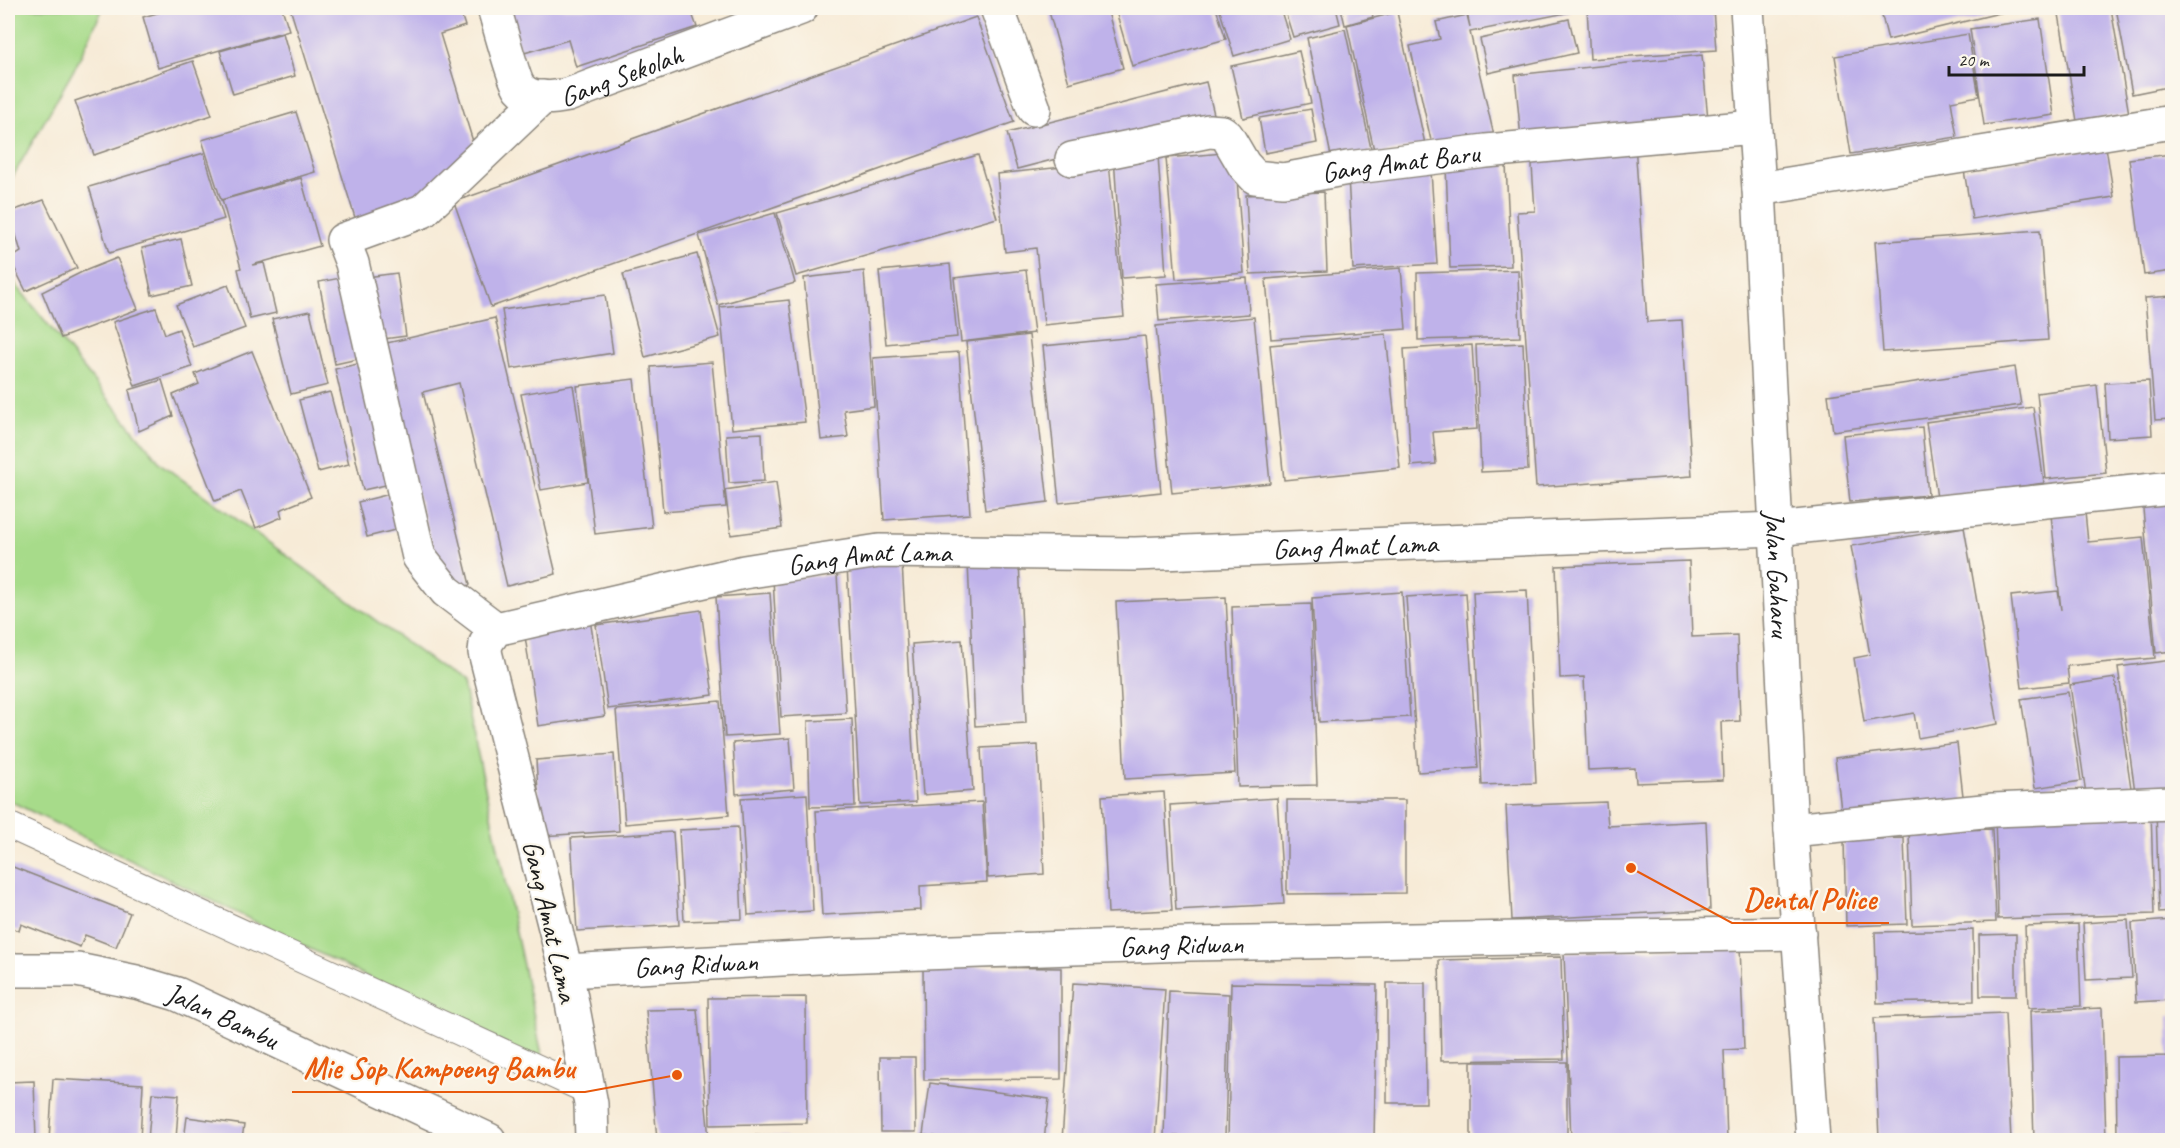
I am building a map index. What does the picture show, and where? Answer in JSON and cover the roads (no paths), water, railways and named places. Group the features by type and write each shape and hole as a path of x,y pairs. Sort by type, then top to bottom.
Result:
{"street":[{"name":"Gang Sekolah","path":"494,8 519,87 532,96 550,98 568,95 801,8"},
{"path":"996,8 1034,109"},
{"name":"Jalan Gaharu","path":"1747,8 1759,189 1791,830 1812,1140"},
{"path":"496,629 446,591 418,557 352,263 344,240 423,211 543,97"},
{"path":"1759,189 2172,122"},
{"name":"Gang Amat Baru","path":"1071,159 1209,131 1222,132 1255,177 1283,180 1348,168 1486,151 1754,127"},
{"name":"Gang Amat Lama","path":"592,1140 589,1098 566,971 485,652 486,643 496,629 744,572 879,551 1135,554 1776,529 2172,488"},
{"path":"1791,830 1993,810 2172,803"},
{"name":"Gang Ridwan","path":"566,971 836,956 1189,944 1799,933"},
{"name":"Jalan Bambu","path":"8,970 76,970 136,982 177,994 489,1140"}],"lane":[{"path":"8,825 589,1098"}],"place":[{"name":"Dental Police","path":"1631,868"},
{"name":"Mie Sop Kampoeng Bambu","path":"677,1075"}]}
